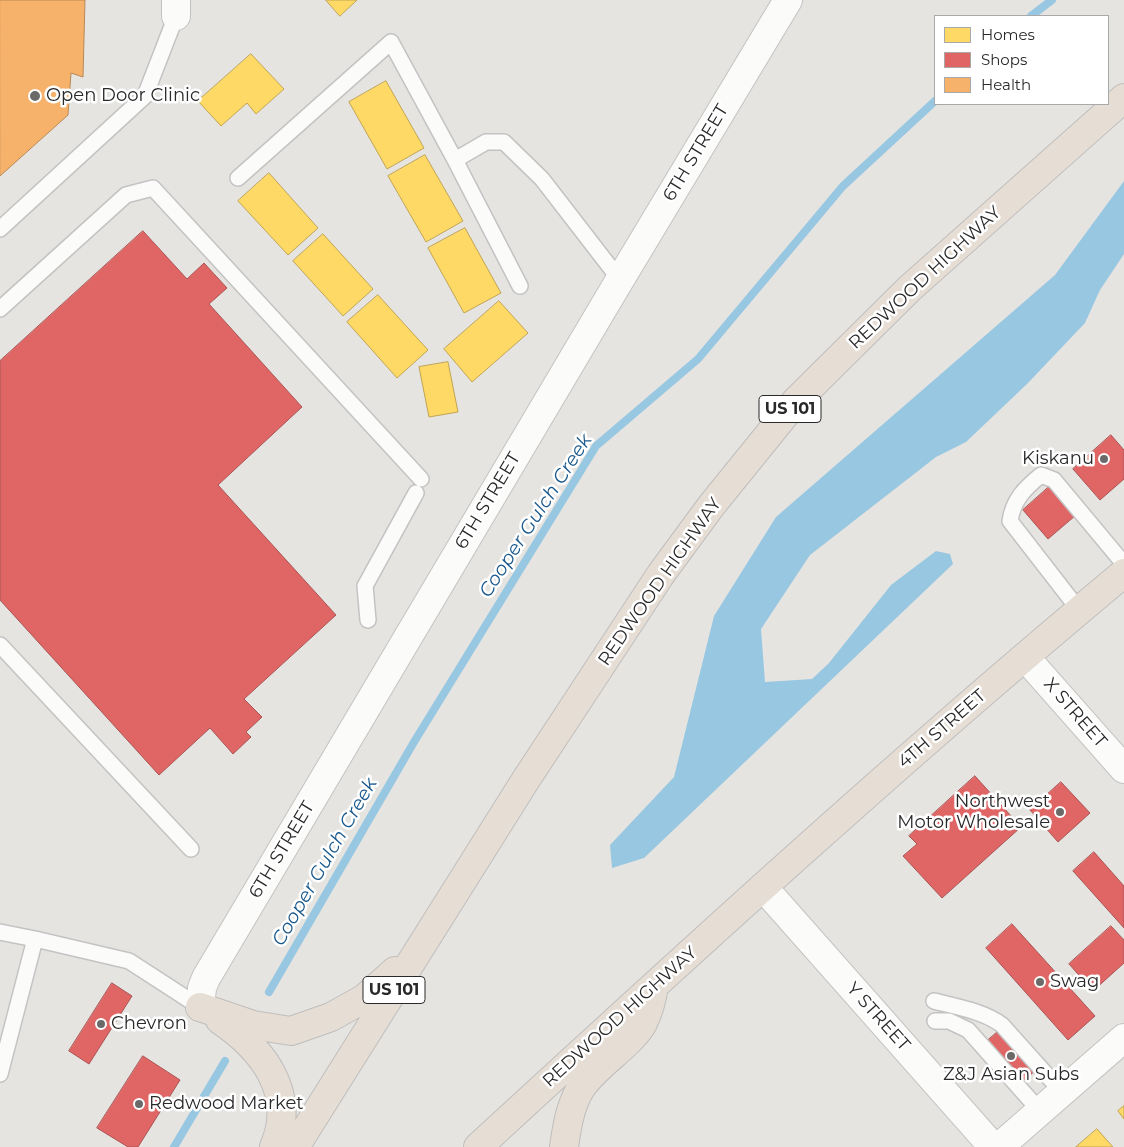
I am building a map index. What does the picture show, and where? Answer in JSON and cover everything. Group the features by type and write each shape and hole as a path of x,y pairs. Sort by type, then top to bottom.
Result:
{"highway":[{"name":"REDWOOD HIGHWAY","path":"295,1147 492,833 661,574 711,506 796,401 909,289 1124,98"},
{"name":"4TH STREET","path":"763,888 1025,657 1124,573"},
{"path":"200,1007 253,1025 291,1031 331,1017 365,998 402,964 492,833"},
{"name":"REDWOOD HIGHWAY","path":"478,1147 654,984 763,888"},
{"path":"564,1147 572,1105 581,1088 590,1076 642,1025 650,1006 654,984"},
{"path":"200,1007 234,1030 257,1052 274,1077 283,1107 274,1147"}],"street":[{"name":"6TH STREET","path":"200,1007 202,988 206,978 788,0"},
{"name":"X STREET","path":"1025,657 1124,769"},
{"name":"Y STREET","path":"763,888 993,1147"},
{"path":"999,1147 1124,1038"}],"lane":[{"path":"0,229 145,96 176,8"},
{"path":"238,178 391,42 520,286"},
{"path":"455,160 486,142 504,142 542,179 620,280"},
{"path":"0,309 126,195 153,188 421,479"},
{"path":"1079,610 1010,521 1017,498 1028,485 1041,475 1054,480 1124,564"},
{"path":"368,620 365,586 416,494"},
{"path":"0,645 191,849"},
{"path":"0,932 128,962 200,1007"},
{"path":"0,1074 34,939"},
{"path":"934,1001 995,1019 1002,1024 1062,1092"},
{"path":"935,1021 950,1021 968,1030 1040,1111"}],"water":[{"path":"1124,181 1124,254 1100,290 1085,323 1027,384 966,442 936,457 810,555 761,629 765,682 812,679 829,663 891,585 936,551 950,554 953,564 644,858 612,868 610,845 674,777 714,616 776,517 1055,275"}],"building: Homes":[{"path":"326,0 357,0 340,16"},
{"path":"251,54 284,89 256,114 247,103 221,126 198,101"},
{"path":"386,81 424,148 387,169 349,102"},
{"path":"425,155 463,221 426,242 388,176"},
{"path":"269,173 318,228 288,255 238,201"},
{"path":"465,228 501,293 464,313 428,248"},
{"path":"323,234 373,289 343,316 293,261"},
{"path":"378,295 428,350 397,378 347,322"},
{"path":"499,301 528,333 472,382 444,349"},
{"path":"448,362 458,412 429,417 419,367"},
{"path":"1124,1106 1124,1119 1118,1111"},
{"path":"1097,1129 1113,1147 1076,1147"}],"building: Shops":[{"path":"143,231 187,279 204,263 227,288 209,304 302,407 218,485 336,615 244,699 262,717 246,732 251,737 233,754 210,728 159,775 0,600 0,361"},
{"name":"Kiskanu","path":"1111,435 1124,450 1124,479 1100,500 1073,469"},
{"path":"1050,486 1076,515 1048,539 1023,510"},
{"path":"975,776 1021,827 942,898 903,856 917,844 909,836"},
{"name":"Northwest Motor Wholesale","path":"1061,782 1090,813 1058,842 1030,810"},
{"path":"1094,852 1124,886 1124,928 1073,871"},
{"name":"Swag","path":"1012,924 1095,1016 1068,1040 986,948"},
{"path":"1111,926 1124,940 1124,963 1093,991 1069,964"},
{"name":"Chevron","path":"112,983 132,996 89,1064 69,1051"},
{"name":"Z&J Asian Subs","path":"1000,1030 1036,1070 1023,1081 987,1041"},
{"name":"Redwood Market","path":"143,1056 180,1080 138,1147 128,1147 97,1128"}],"building: Health":[{"name":"Open Door Clinic","path":"0,0 85,0 83,77 71,73 68,115 0,176"}],"waterway":[{"name":"Cooper Gulch Creek","path":"1032,15 1052,0"},
{"name":"Cooper Gulch Creek","path":"269,992 414,742 596,446 698,359 843,186 934,102"},
{"name":"Cooper Gulch Creek","path":"174,1147 225,1061"}],"place":[{"name":"Open Door Clinic","path":"35,96"},
{"name":"Kiskanu","path":"1104,459"},
{"name":"Northwest Motor Wholesale","path":"1060,812"},
{"name":"Swag","path":"1040,982"},
{"name":"Chevron","path":"101,1024"},
{"name":"Z&J Asian Subs","path":"1011,1056"},
{"name":"Redwood Market","path":"139,1104"}]}
